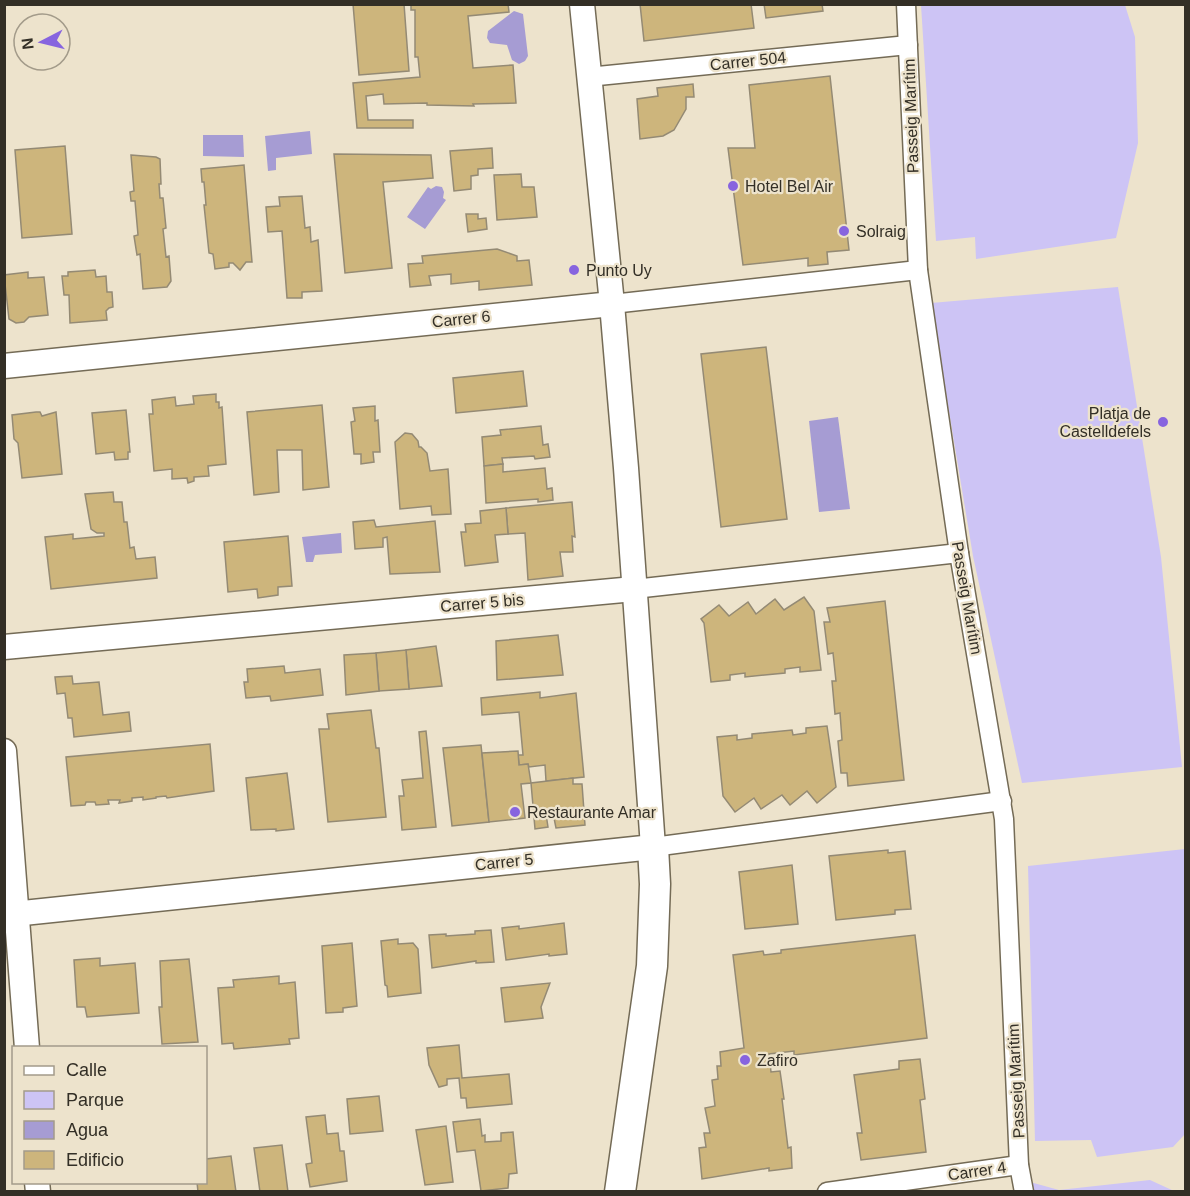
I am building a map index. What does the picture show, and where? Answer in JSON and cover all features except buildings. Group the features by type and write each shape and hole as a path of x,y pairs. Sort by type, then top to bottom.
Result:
{"street":[{"path":"582,4 612,304 655,884 652,966 620,1191"},
{"name":"Passeig Marítim","path":"906,4 918,270 959,553 1002,801 1019,1165 1024,1191"},
{"name":"Carrer 504","path":"588,77 908,45"},
{"name":"Carrer 6","path":"4,366 612,304 918,270"},
{"name":"Carrer 5 bis","path":"4,647 634,589 959,553"},
{"path":"4,751 10,915 27,1046"},
{"name":"Carrer 5","path":"10,915 653,847 1002,801"},
{"name":"Carrer 4","path":"827,1191 1019,1165"}],"green space":[{"path":"921,5 1125,5 1135,37 1138,143 1116,238 976,259 975,237 936,241"},
{"path":"1118,287 1161,557 1182,767 1022,783 973,556 931,303"},
{"path":"1185,849 1185,1134 1173,1147 1097,1157 1091,1140 1035,1141 1028,866"},
{"path":"1150,1180 1174,1191 1031,1191 1030,1182 1059,1190"}],"water":[{"path":"514,11 523,14 528,56 519,64 512,60 507,45 490,43 487,38 488,31"},
{"path":"310,131 312,154 276,158 276,170 268,171 265,136"},
{"path":"203,135 243,135 244,157 203,156"},
{"path":"436,186 442,187 443,198 446,200 425,229 407,217 428,187 431,189"},
{"path":"838,417 850,509 819,512 809,421"},
{"path":"341,533 342,553 315,555 313,562 306,562 302,537"}],"place":[{"name":"Hotel Bel Air","path":"733,186"},
{"name":"Solraig","path":"844,231"},
{"name":"Punto Uy","path":"574,270"},
{"name":"Platja de Castelldefels","path":"1163,422"},
{"name":"Restaurante Amar","path":"515,812"},
{"name":"Zafiro","path":"745,1060"}]}
